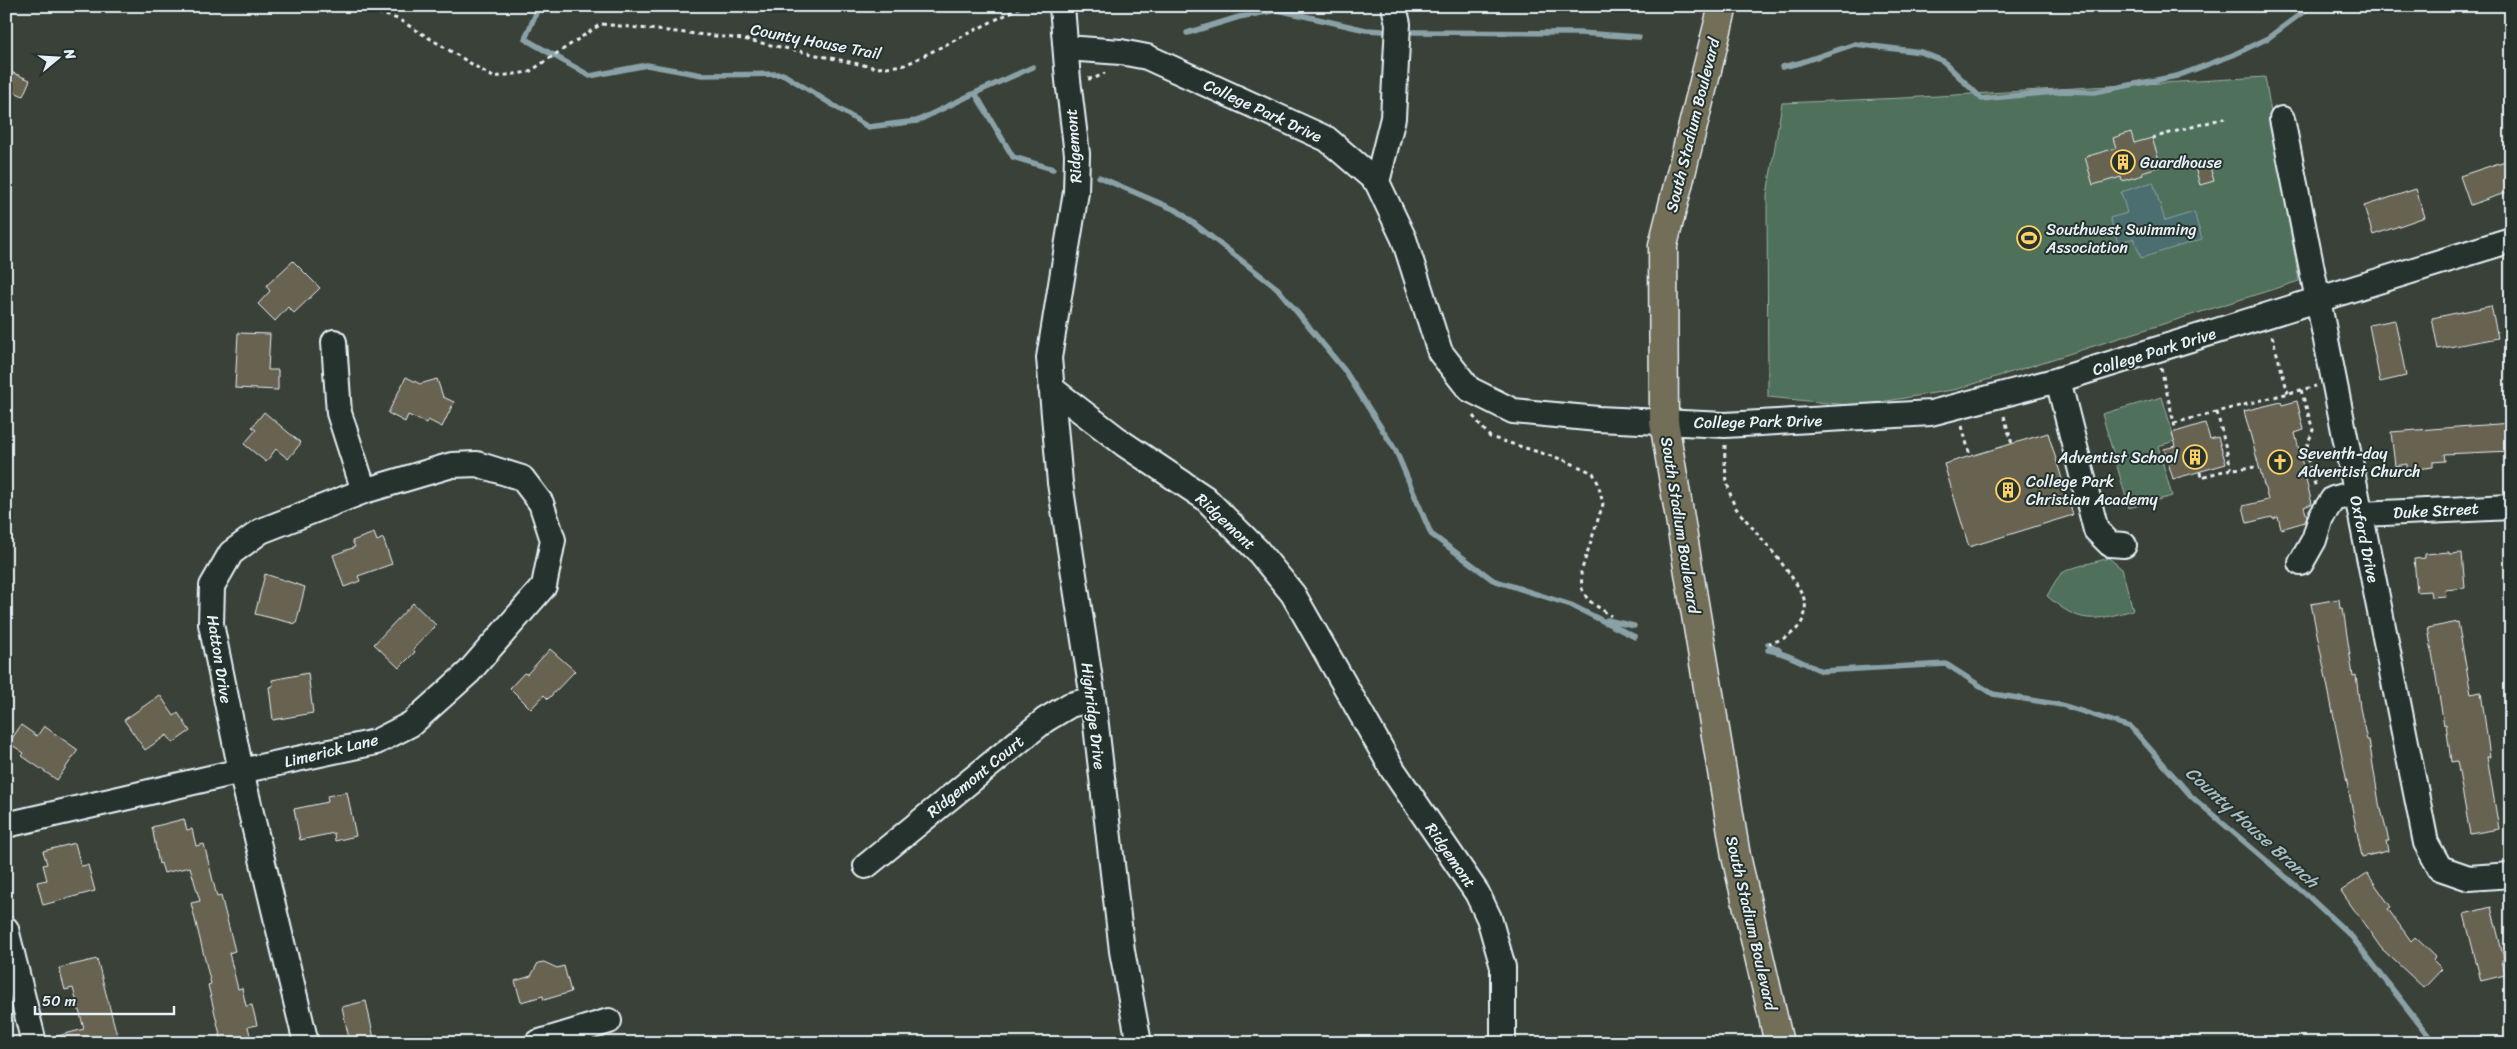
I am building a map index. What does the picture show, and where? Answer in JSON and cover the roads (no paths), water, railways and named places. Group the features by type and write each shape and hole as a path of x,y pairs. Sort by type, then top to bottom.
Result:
{"main road":[{"name":"South Stadium Boulevard","path":"1723,6 1663,245 1664,422 1736,856 1779,1043"}],"street":[{"name":"Ridgemont","path":"1062,6 1077,154 1076,192 1049,358 1051,388 1124,444 1205,498 1257,550 1293,594 1393,770 1477,893 1489,918 1503,967 1502,1043"},
{"path":"1377,182 1393,118 1398,24 1394,6"},
{"name":"College Park Drive","path":"1066,48 1121,52 1146,57 1327,139 1377,182 1404,239 1440,352 1468,389 1512,410 1598,419 1725,425 1930,414 2058,380 2511,240"},
{"name":"Oxford Drive","path":"2282,119 2426,843 2440,868 2469,878 2511,875"},
{"path":"334,342 339,413 364,491"},
{"path":"2058,380 2096,530 2110,544 2124,545"},
{"name":"Highridge Drive","path":"1051,388 1060,483 1093,699 1122,950 1140,1043"},
{"name":"Hatton Drive","path":"306,1043 241,771 211,624 212,586 231,553 261,531 364,491 452,465 477,464 522,478 541,502"},
{"name":"Duke Street","path":"2302,562 2314,540 2321,517 2333,500 2358,503 2511,506"},
{"name":"Limerick Lane","path":"6,826 241,771 376,742 411,724 469,672 544,586 553,540 541,502"},
{"name":"Ridgemont Court","path":"866,866 1045,720 1070,705 1093,699"},
{"path":"6,929 34,1043"},
{"path":"537,1043 609,1021"}],"water":[{"path":"2153,182 2165,221 2194,212 2202,239 2141,258 2134,238 2118,243 2110,218 2127,213 2121,192"}],"waterway":[{"name":"County House Branch","path":"539,6 525,39 590,76 647,65 702,75 783,74 868,127 917,121 975,93 1013,157 1053,169"},
{"path":"1782,67 1855,44 1921,52 1943,61 1982,99 2063,91 2094,92 2177,76 2233,55 2268,38 2311,6"},
{"path":"1187,33 1239,17 1278,10 1366,30 1383,31"},
{"path":"1413,32 1580,33 1639,37"},
{"path":"975,93 1033,67"},
{"name":"County House Branch","path":"1099,177 1178,211 1278,289 1345,371 1396,451 1431,534 1493,580 1571,605 1635,637"},
{"name":"County House Branch","path":"1607,620 1634,626"},
{"name":"County House Branch","path":"1768,644 1779,650"},
{"name":"County House Branch","path":"1768,650 1789,656 1822,671 1946,664 1993,694 2062,705 2131,727 2192,797 2308,896 2352,937 2434,1043"}],"place":[{"name":"Guardhouse","path":"2123,162"},
{"name":"Southwest Swimming Association","path":"2029,238"},
{"name":"Adventist School","path":"2195,457"},
{"name":"Seventh-day Adventist Church","path":"2280,462"},
{"name":"College Park Christian Academy","path":"2008,490"}]}
